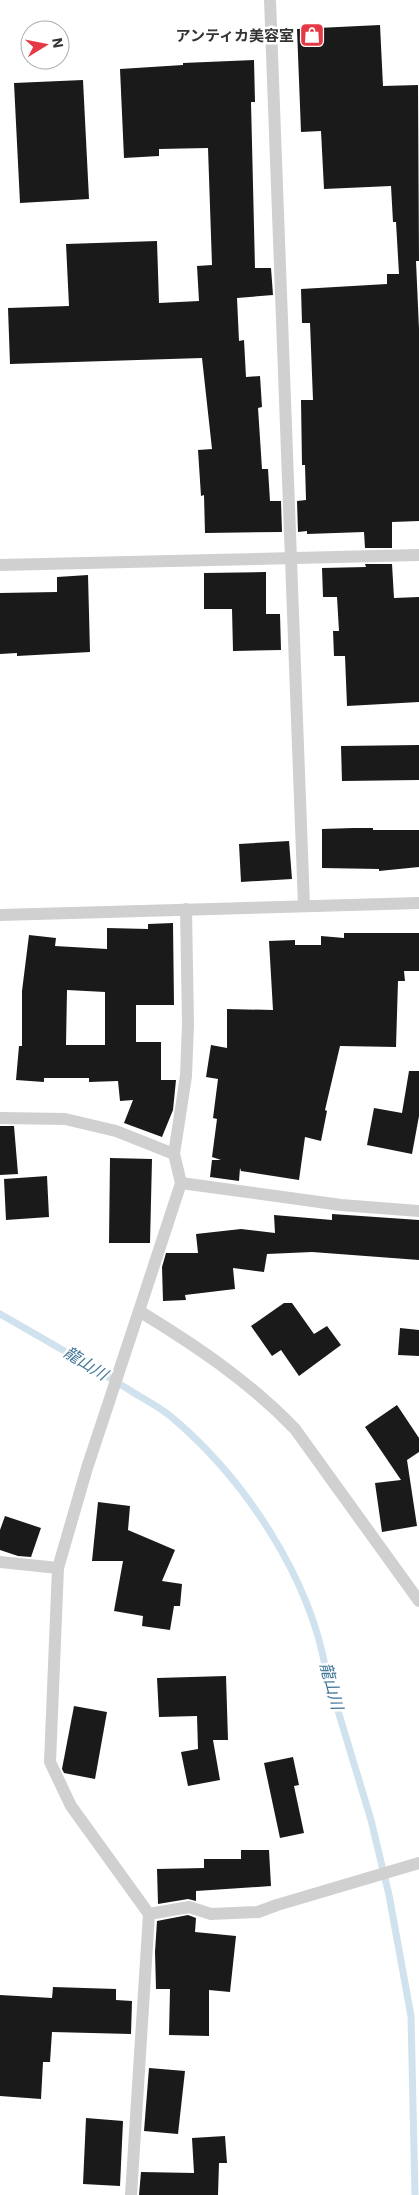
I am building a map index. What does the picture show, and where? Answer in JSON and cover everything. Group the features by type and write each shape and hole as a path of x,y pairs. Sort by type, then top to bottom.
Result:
{"lane":[{"path":"270,0 304,906"},
{"path":"0,565 419,555"},
{"path":"0,915 419,903"},
{"path":"131,2195 149,1914 71,1806 50,1762 58,1568 87,1468 181,1183 174,1154 186,1076 188,1033 186,909"},
{"path":"0,1118 65,1119 116,1131 174,1154"},
{"path":"181,1183 340,1205 419,1211"},
{"path":"139,1312 197,1346 273,1406 295,1429 419,1600"},
{"path":"0,1562 58,1568"},
{"path":"149,1914 188,1907 210,1914 258,1912 419,1863"}],"building":[{"path":"380,25 383,86 418,85 419,261 416,261 419,329 419,521 392,522 392,548 365,548 364,532 307,534 307,531 298,532 297,501 306,500 305,465 302,465 301,400 313,400 310,323 302,323 301,289 387,284 387,274 399,274 396,222 393,222 391,186 324,189 321,131 301,132 297,29"},
{"path":"254,60 255,102 251,102 255,268 271,268 273,295 237,298 239,341 244,340 246,377 260,376 262,407 258,408 262,469 268,469 270,501 281,501 282,532 205,533 204,495 201,496 198,450 212,449 202,358 10,364 8,308 69,306 66,244 157,241 159,303 199,301 197,266 212,265 208,148 159,149 159,156 124,158 120,69 183,65 183,63"},
{"path":"83,80 89,199 20,203 14,83"},
{"path":"365,564 392,564 394,598 419,597 419,702 347,706 345,656 334,656 333,631 339,631 337,597 323,597 322,568 366,567"},
{"path":"266,572 266,614 280,614 281,650 233,651 232,609 204,609 204,573"},
{"path":"88,575 90,652 17,656 17,653 0,654 0,593 57,592 57,577"},
{"path":"419,745 419,780 342,781 341,746"},
{"path":"322,829 419,830 419,867 379,871 379,869 322,868"},
{"path":"289,841 292,879 241,882 239,844"},
{"path":"173,923 174,1005 136,1005 136,1042 161,1042 161,1080 176,1080 173,1110 162,1137 124,1123 133,1100 120,1101 118,1081 89,1082 89,1078 44,1078 44,1082 16,1080 19,1046 22,1046 22,991 29,935 56,938 55,946 107,949 107,928 148,929 148,924","holes":["67,990 105,992 105,1045 66,1045"]},
{"path":"344,933 419,933 419,971 404,971 405,981 398,981 396,1047 340,1046 325,1110 327,1111 321,1141 305,1137 299,1180 241,1171 240,1168 239,1181 210,1177 212,1160 221,1160 212,1157 217,1119 213,1118 218,1079 206,1077 211,1045 227,1048 227,1009 273,1010 269,941 295,940 295,945 321,945 321,936 344,938"},
{"path":"409,1071 419,1071 419,1116 412,1154 367,1145 374,1108 402,1113"},
{"path":"0,1126 14,1126 18,1174 0,1175"},
{"path":"110,1158 152,1159 150,1243 109,1243"},
{"path":"47,1176 49,1217 6,1220 4,1179"},
{"path":"332,1214 419,1220 419,1260 312,1252 267,1254 264,1272 233,1268 235,1289 185,1295 186,1300 163,1301 162,1267 166,1253 198,1253 196,1234 241,1229 275,1233 274,1215 332,1220"},
{"path":"284,1303 292,1303 314,1334 327,1326 341,1345 299,1376 281,1350 272,1356 251,1326"},
{"path":"400,1328 419,1330 419,1356 398,1355"},
{"path":"397,1405 419,1438 419,1452 407,1460 417,1526 382,1532 375,1483 401,1480 365,1427"},
{"path":"98,1502 130,1506 128,1530 175,1550 162,1581 182,1584 180,1606 174,1606 170,1630 142,1626 143,1616 114,1611 123,1561 92,1561"},
{"path":"5,1516 41,1528 31,1557 18,1556 0,1550 0,1530"},
{"path":"226,1676 228,1740 213,1740 220,1780 188,1786 181,1752 198,1749 197,1716 159,1717 157,1678"},
{"path":"74,1706 107,1712 95,1779 64,1773 62,1769"},
{"path":"293,1757 299,1785 294,1786 304,1833 280,1838 264,1763"},
{"path":"241,1850 269,1850 271,1886 196,1891 196,1901 188,1899 158,1904 157,1869 204,1868 204,1859 241,1859"},
{"path":"188,1915 196,1918 195,1932 236,1936 230,1992 209,1990 209,2036 169,2035 170,1989 156,1989 155,1952 157,1921"},
{"path":"53,1987 116,1989 116,2000 132,2001 131,2034 52,2032 50,2062 43,2062 41,2099 0,2096 0,1995 52,1998"},
{"path":"149,2068 185,2071 178,2134 144,2131"},
{"path":"86,2118 123,2121 120,2186 83,2184"},
{"path":"225,2136 227,2163 219,2163 218,2195 139,2195 141,2172 194,2173 192,2138"}],"waterway":[{"name":"龍山川","path":"0,1314 99,1371 175,1420 201,1444 250,1502 290,1567 306,1601 318,1636 326,1671 371,1820 389,1895 411,2016 415,2195"}],"place":[{"name":"アンティカ美容室","path":"312,35"}]}
